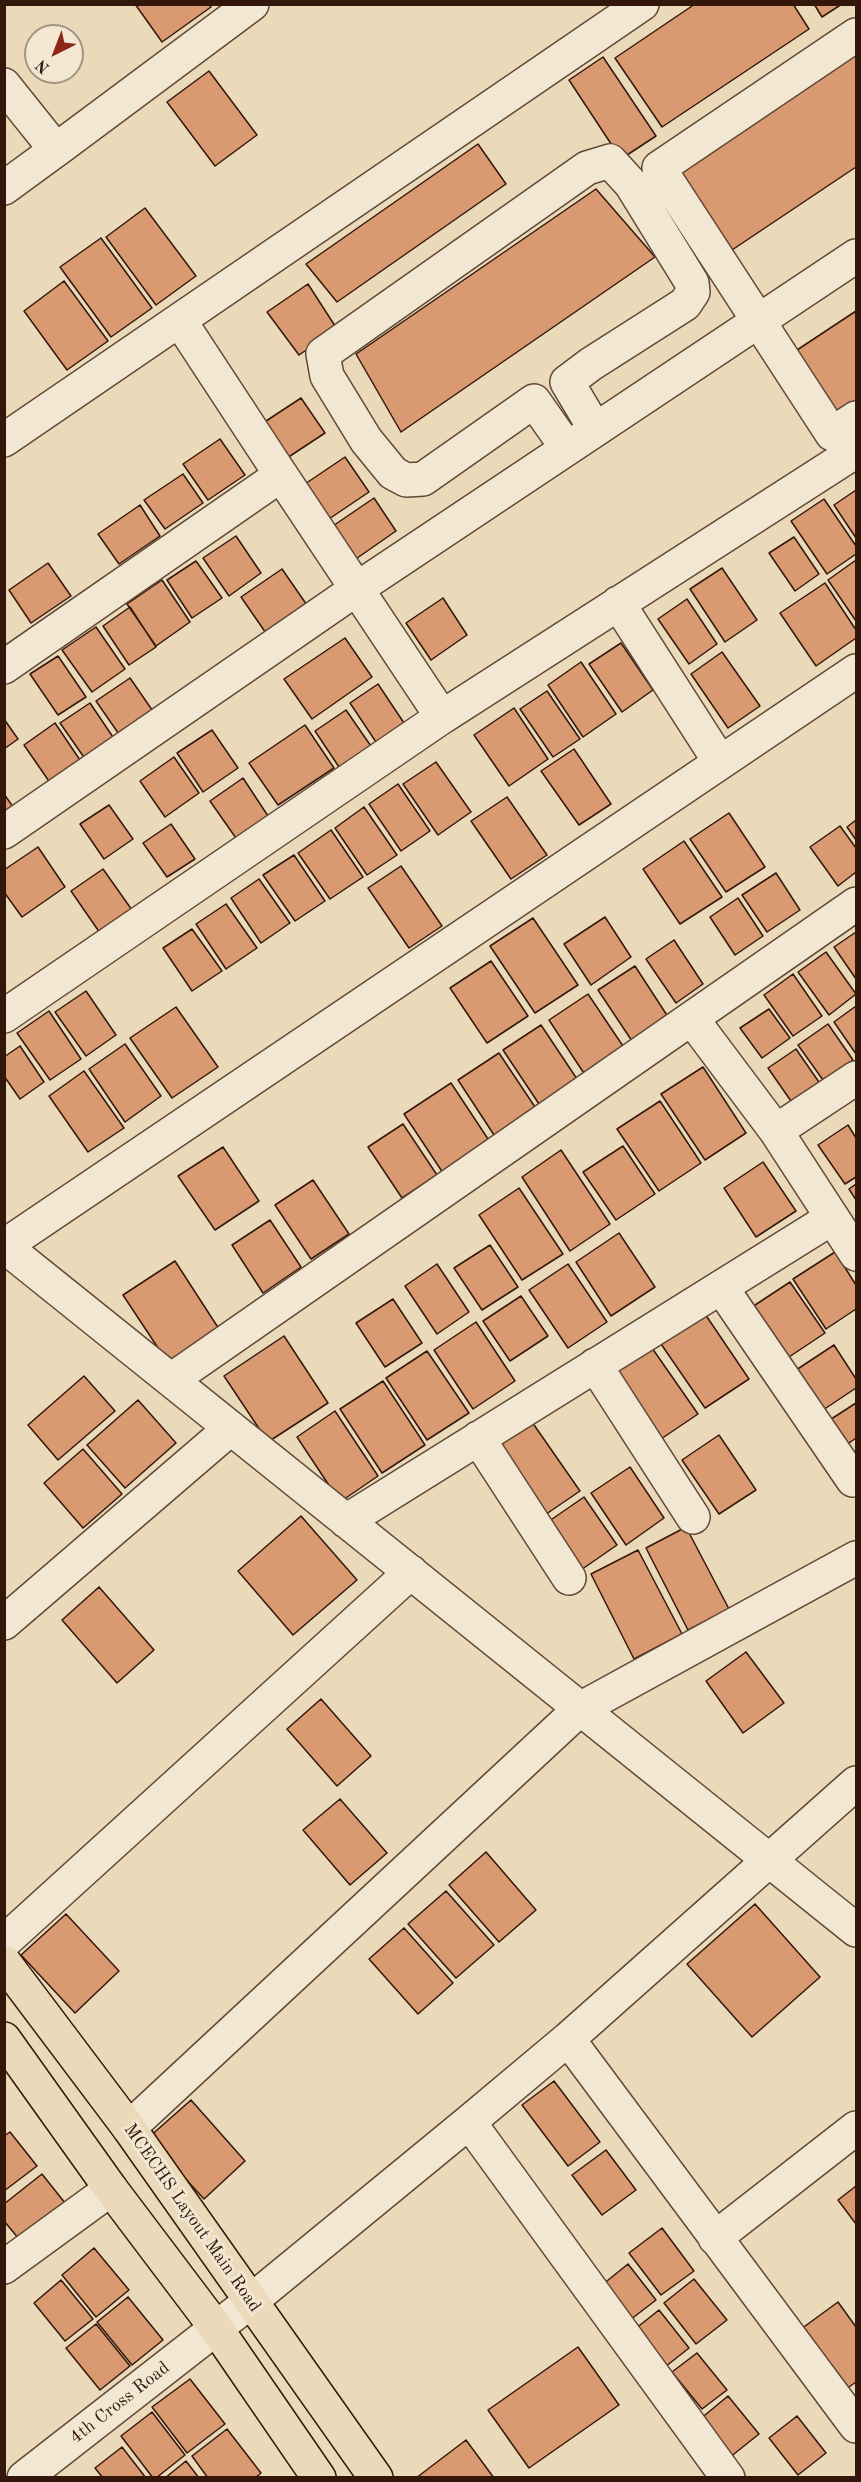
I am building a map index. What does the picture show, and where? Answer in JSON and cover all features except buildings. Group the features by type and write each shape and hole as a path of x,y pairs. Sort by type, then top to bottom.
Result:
{"main road":[{"name":"MCECHS Layout Main Road","path":"4,1962 129,2128 376,2478"},
{"path":"4,2039 111,2189 216,2328 308,2474"}],"street":[{"path":"4,188 252,4"},
{"path":"4,440 642,4"},
{"path":"856,35 659,168 748,327 832,434 856,418"},
{"path":"4,85 56,150"},
{"path":"567,448 534,401 423,479 406,480 393,473 366,440 327,376 323,354 587,168 610,161 631,184 692,283 693,292 685,304 567,382 594,429"},
{"path":"4,832 358,588 856,256"},
{"path":"180,321 442,717"},
{"path":"4,1016 442,717 856,451"},
{"path":"4,667 281,475"},
{"path":"618,603 720,762"},
{"path":"856,671 4,1246 856,1930"},
{"path":"171,1380 856,904"},
{"path":"692,1019 776,1131 856,1254"},
{"path":"776,1131 856,1078"},
{"path":"346,1521 832,1218"},
{"path":"721,1287 853,1480"},
{"path":"595,1365 693,1517"},
{"path":"4,1623 231,1428"},
{"path":"478,1438 568,1578"},
{"path":"129,2128 580,1709 856,1558"},
{"path":"4,1942 411,1572"},
{"name":"4th Cross Road","path":"24,2478 250,2301 469,2122 568,2039 856,1783"},
{"path":"568,2039 855,2423"},
{"path":"469,2122 728,2478"},
{"path":"715,2238 856,2128"},
{"path":"4,2267 111,2189"}]}
